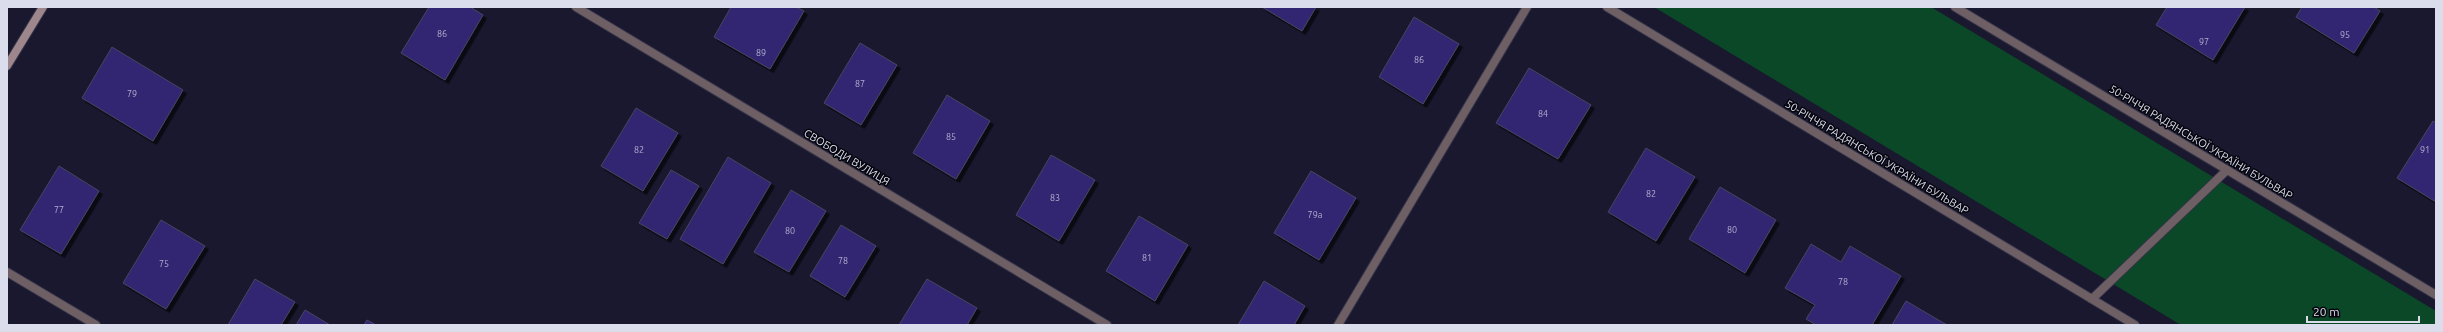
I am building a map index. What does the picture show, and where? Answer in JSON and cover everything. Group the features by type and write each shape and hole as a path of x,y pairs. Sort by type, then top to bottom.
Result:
{"street":[{"path":"7,66 43,7"},
{"name":"СВОБОДИ ВУЛИЦЯ","path":"576,7 1107,325"},
{"path":"1338,325 1527,7"},
{"name":"50-РІЧЧЯ РАДЯНСЬКОЇ УКРАЇНИ БУЛЬВАР","path":"1607,7 2135,325"},
{"name":"50-РІЧЧЯ РАДЯНСЬКОЇ УКРАЇНИ БУЛЬВАР","path":"1954,7 2436,295"},
{"path":"2092,299 2227,170"},
{"path":"7,272 96,325"}],"green space":[{"path":"1654,7 1931,7 2436,311 2436,325 2181,325"}],"building":[{"path":"429,7 470,7 483,15 445,80 401,53"},
{"path":"731,7 796,7 804,11 770,69 714,37"},
{"path":"1262,7 1316,7 1302,31"},
{"path":"2167,7 2245,7 2213,60 2156,25"},
{"path":"2302,7 2374,7 2380,11 2354,53 2296,17"},
{"path":"1414,17 1459,44 1423,104 1379,77"},
{"path":"860,43 897,65 861,125 824,103"},
{"path":"112,47 183,90 153,141 82,98"},
{"path":"1529,68 1591,105 1558,159 1496,123"},
{"path":"947,95 990,121 956,179 913,153"},
{"path":"636,108 678,133 643,191 601,166"},
{"path":"2433,121 2436,123 2436,202 2397,178"},
{"path":"1646,148 1695,177 1656,241 1608,212"},
{"path":"1051,155 1095,180 1059,241 1016,215"},
{"path":"728,157 771,183 723,264 680,239"},
{"path":"59,166 99,191 61,254 20,230"},
{"path":"671,170 699,186 667,239 639,223"},
{"path":"1311,171 1356,198 1319,260 1274,233"},
{"path":"1720,187 1776,220 1745,273 1689,239"},
{"path":"791,190 826,211 789,272 754,252"},
{"path":"1139,216 1188,245 1155,301 1106,271"},
{"path":"161,220 205,246 166,309 123,283"},
{"path":"841,225 876,246 845,297 810,276"},
{"path":"1811,244 1841,262 1850,246 1901,276 1872,325 1816,325 1806,319 1815,305 1785,288"},
{"path":"255,279 295,302 281,325 228,325"},
{"path":"927,279 977,308 967,325 899,325"},
{"path":"1264,281 1305,306 1294,325 1238,325"},
{"path":"1906,301 1947,325 1892,325"},
{"path":"305,310 330,325 296,325"},
{"path":"367,320 376,325 364,325"}]}
